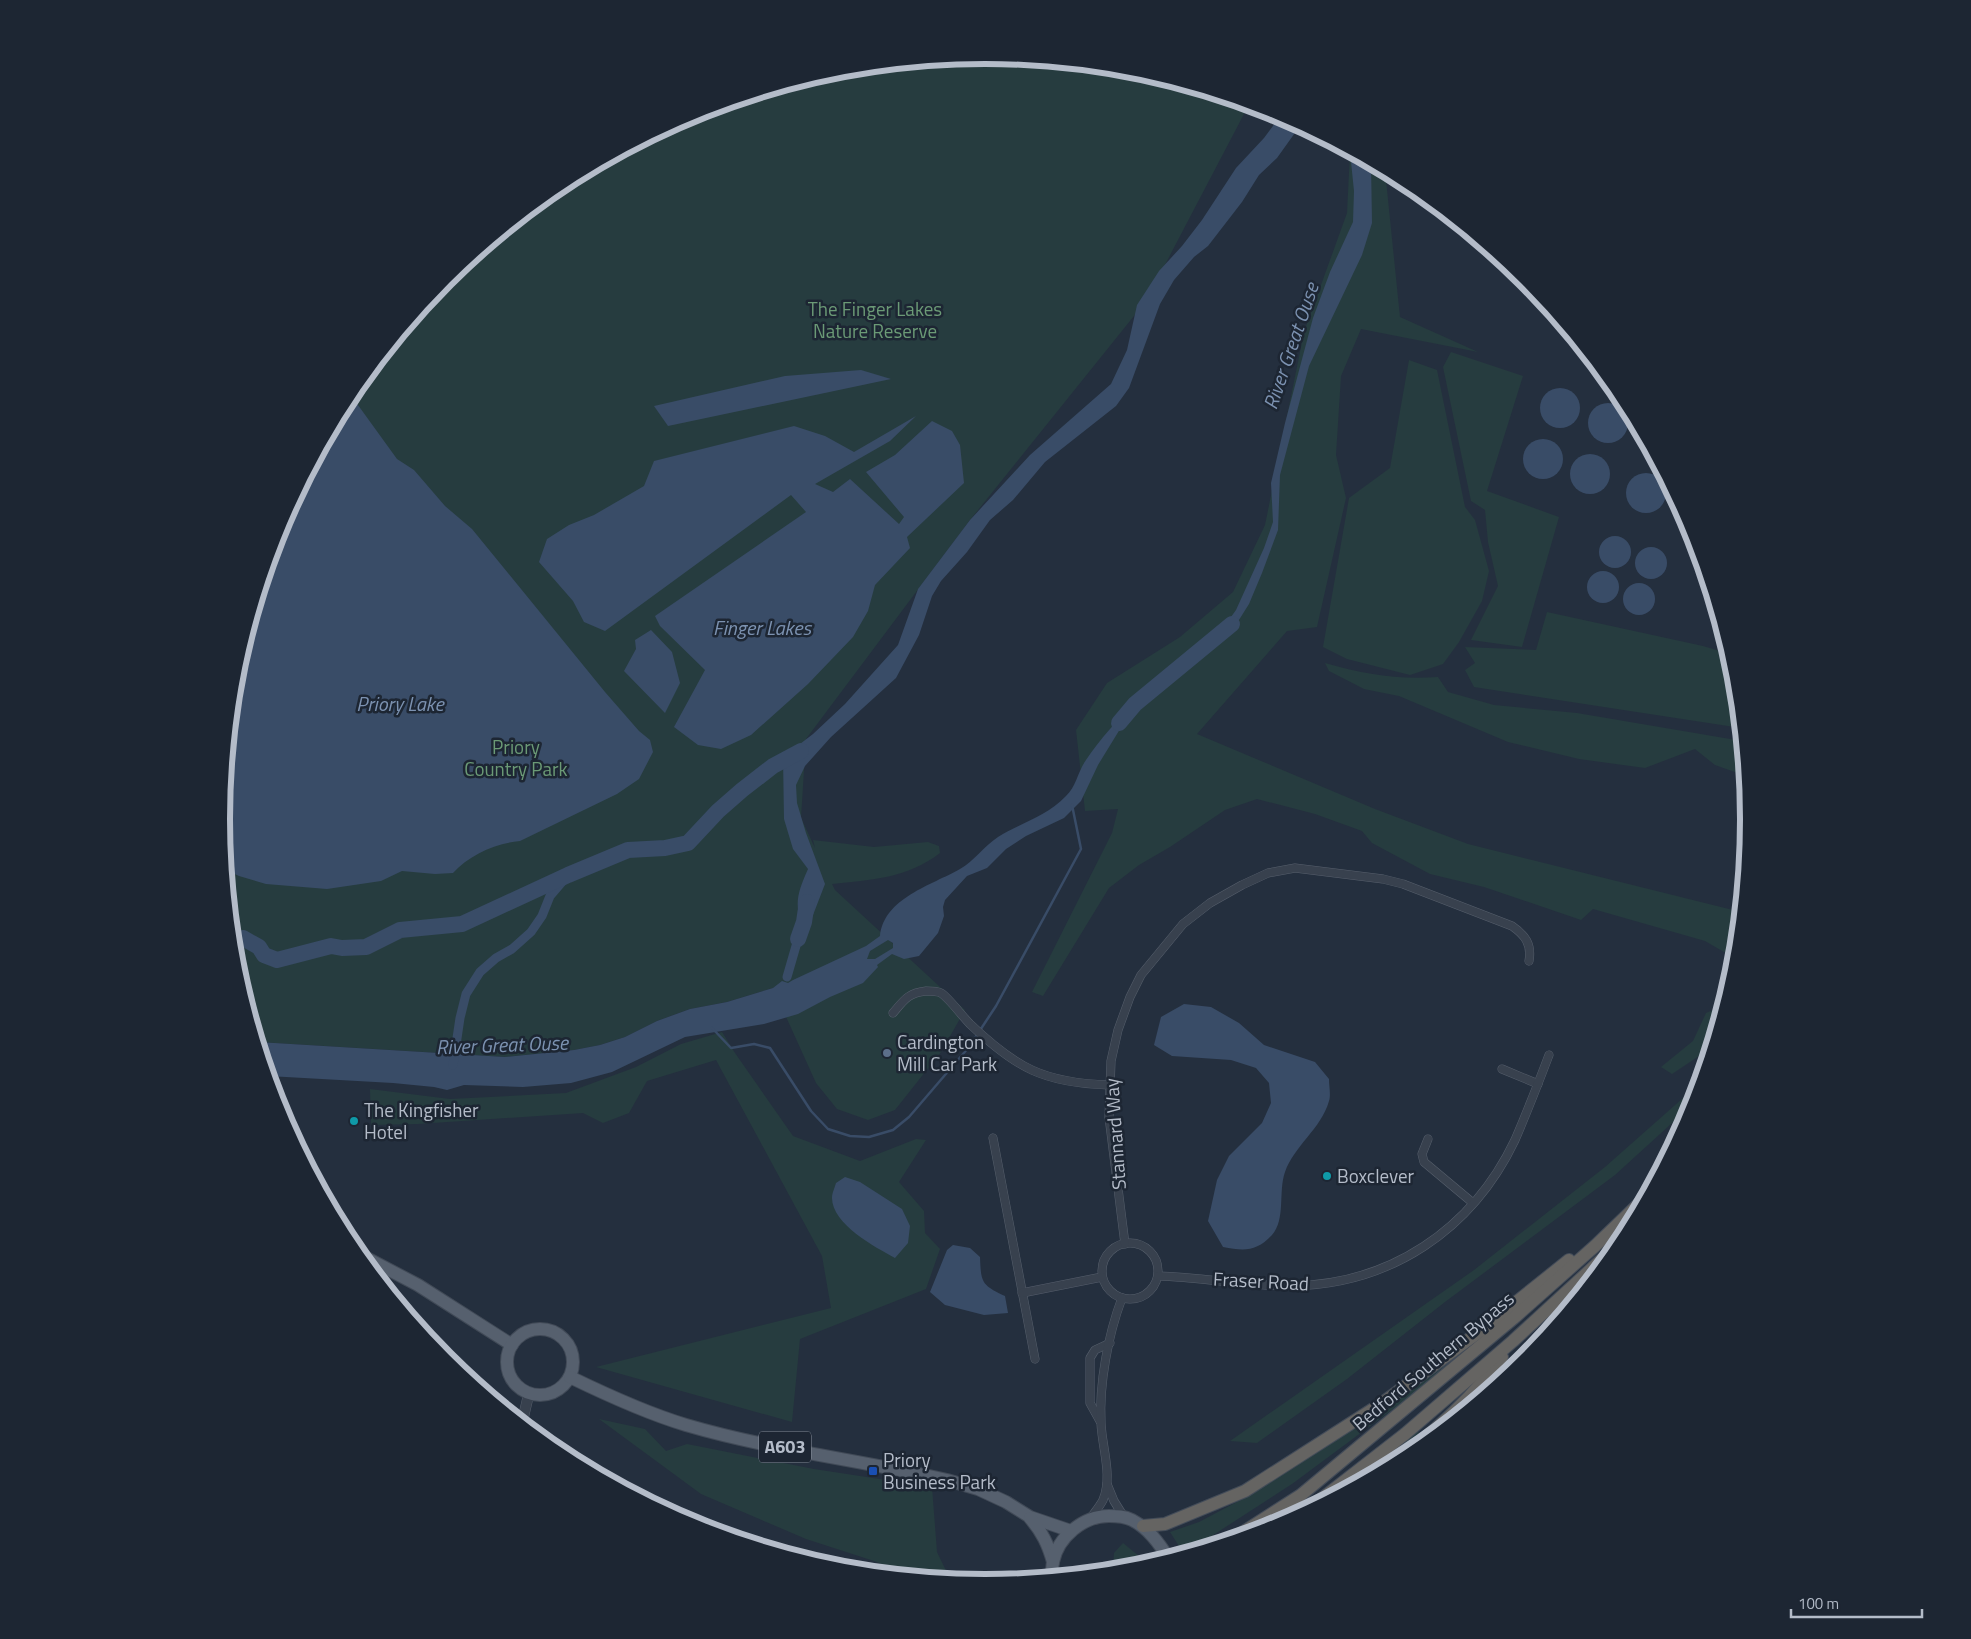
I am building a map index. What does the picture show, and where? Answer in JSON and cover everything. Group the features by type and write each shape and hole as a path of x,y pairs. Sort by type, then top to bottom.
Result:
{"highway":[{"name":"Bedford Southern Bypass","path":"1253,1526 1301,1495 1515,1317 1631,1211"},
{"path":"1143,1526 1165,1524 1245,1490 1381,1404 1479,1332 1564,1263 1595,1246"},
{"name":"Bedford Southern Bypass","path":"1333,1490 1405,1434 1513,1341 1595,1265"},
{"path":"1438,1425 1487,1379 1513,1341"}],"main road":[{"path":"373,1261 418,1285 512,1345"},
{"path":"537,1329 553,1331 566,1341 572,1353 573,1366 570,1377 562,1387 552,1393 539,1395 529,1393 518,1387 510,1376 507,1360 512,1345 523,1334 537,1329"},
{"name":"A603","path":"570,1377 639,1409 686,1425 947,1480 978,1489 1006,1502 1030,1518 1041,1531 1053,1562"},
{"path":"1052,1572 1053,1562 1059,1545 1071,1531 1090,1519 1103,1516 1124,1517 1143,1526 1160,1544 1165,1553"},
{"name":"A603","path":"1030,1518 1071,1531"}],"street":[{"name":"Stannard Way","path":"1125,1244 1110,1117 1109,1085 1111,1061 1118,1030 1130,997 1141,975 1183,924 1210,903 1268,873 1295,868 1382,879 1403,884 1512,926 1522,933 1529,944 1529,961"},
{"path":"893,1013 906,997 913,993 931,990 941,993 959,1014 1008,1058 1042,1075 1067,1081 1109,1085"},
{"name":"Fraser Road","path":"1158,1276 1289,1286 1315,1285 1380,1271 1400,1261 1430,1242 1455,1222 1484,1191 1511,1146 1549,1055"},
{"path":"1502,1069 1538,1084"},
{"path":"993,1138 1036,1359"},
{"path":"1428,1139 1422,1154 1424,1162 1473,1204"},
{"path":"1125,1244 1136,1244 1147,1249 1154,1256 1158,1266 1158,1276 1148,1293 1132,1299 1122,1298 1112,1293 1105,1285 1102,1277 1102,1265 1107,1255 1114,1248 1125,1244"},
{"path":"1022,1292 1102,1277"},
{"path":"1122,1298 1116,1314 1105,1371 1101,1423 1107,1484 1114,1501 1124,1517"},
{"path":"1101,1423 1090,1402 1090,1358 1094,1350 1110,1343"},
{"path":"523,1418 529,1393"},
{"path":"1090,1519 1103,1500 1107,1484"}],"green space":[{"name":"Priory Country Park","path":"936,65 1035,65 1133,78 1181,90 1247,111 1146,301 970,520 806,739 801,818 815,848 813,840 874,847 928,842 939,846 940,853 915,868 902,873 875,879 832,884 835,890 965,1010 941,1052 895,1110 868,1120 837,1109 816,1083 773,988 727,1002 690,1009 657,1021 625,1037 600,1045 574,1050 506,1057 264,1042 244,967 231,869 230,820 231,770 244,672 270,577 287,530 331,442 357,400 386,359 417,321 487,251 525,220 566,191 608,165 696,121 790,90 838,78"},
{"path":"1350,158 1386,179 1400,317 1478,352 1361,329 1341,376 1336,455 1346,498 1317,627 1287,631 1197,734 1375,809 1468,844 1736,911 1729,955 1705,941 1593,909 1581,920 1484,887 1430,874 1372,843 1362,831 1315,814 1257,799 1225,810 1170,847 1139,865 1109,888 1043,996 1032,992 1112,833 1118,809 1085,811 1076,730 1107,683 1180,637 1233,592 1265,525 1304,332 1347,213"},
{"path":"1451,352 1523,376 1487,491 1559,517 1522,647 1471,640 1498,586 1488,542 1485,510 1471,501 1443,367"},
{"path":"1409,360 1437,370 1465,507 1475,520 1489,571 1482,601 1459,642 1443,664 1410,675 1347,659 1323,647 1349,498 1390,468"},
{"path":"1547,612 1722,652 1736,727 1474,687 1465,670 1475,663 1465,647 1536,650"},
{"path":"1325,663 1381,675 1409,678 1438,677 1448,692 1494,705 1577,713 1737,740 1740,774 1715,765 1695,749 1645,768 1579,759 1508,742 1399,696 1364,689 1329,671"},
{"path":"1717,1008 1704,1053 1672,1074 1661,1067 1693,1041 1706,1013"},
{"path":"722,1032 793,1136 860,1161 916,1139 926,1140 899,1182 924,1211 925,1233 940,1249 926,1289 800,1339 792,1422 596,1367 831,1308 822,1256 716,1060 647,1081 629,1113 603,1123 583,1113 418,1124 371,1125 370,1089 450,1099 566,1093 636,1067 681,1044"},
{"path":"1690,1092 1681,1114 1615,1175 1445,1302 1347,1379 1257,1443 1230,1441 1474,1270 1605,1167"},
{"path":"1448,1362 1451,1366 1292,1484 1201,1543 1181,1549 1170,1532 1199,1522 1250,1495"},
{"path":"599,1419 645,1429 666,1451 687,1444 814,1469 932,1487 937,1552 948,1574 898,1570 806,1539 701,1494"},
{"path":"1415,1429 1419,1433 1396,1454 1352,1480"},
{"path":"1123,1543 1142,1559 1113,1564 1114,1553"}],"water":[{"path":"1276,122 1296,131 1277,158 1259,175 1242,202 1208,246 1194,257 1174,280 1160,304 1129,388 1116,406 1045,462 1013,500 990,520 967,552 941,581 932,596 919,635 896,678 831,737 805,766 796,785 797,803 825,884 813,915 807,924 801,923 798,896 808,869 793,849 784,819 783,757 813,734 845,704 898,645 918,589 970,520 1030,455 1111,384 1127,350 1137,305 1159,271 1202,220 1236,168 1264,138"},
{"path":"1351,158 1371,170 1372,223 1362,255 1309,366 1280,475 1278,530 1249,604 1232,631 1210,649 1184,664 1216,638 1236,610 1264,548 1273,522 1271,483 1285,423 1313,318 1330,272 1353,222 1354,191"},
{"path":"861,370 891,379 668,426 654,406 785,376"},
{"path":"1564,388 1571,391 1577,397 1580,408 1579,416 1571,425 1564,428 1556,428 1549,425 1541,416 1540,404 1543,397 1552,389"},
{"name":"Priory Lake","path":"356,402 397,459 414,470 445,506 472,529 605,692 639,731 650,740 653,752 639,779 617,794 520,841 492,847 475,855 453,873 435,874 402,871 381,881 327,889 266,884 231,872 231,869 231,770 244,672 270,577 287,530 331,442"},
{"path":"1604,403 1617,405 1628,423 1625,434 1619,440 1612,443 1604,443 1597,440 1591,434 1588,427 1588,419 1591,412 1597,406"},
{"name":"Finger Lakes","path":"916,416 890,441 815,484 833,492 850,479 899,524 904,517 866,472 895,455 932,421 952,431 960,445 964,483 907,537 910,548 875,585 868,611 853,637 808,684 751,735 721,749 698,745 674,727 705,670 660,626 655,616 806,512 791,495 605,631 584,622 573,601 539,562 547,539 569,525 594,515 644,486 654,461 794,426 825,436 854,452"},
{"path":"1547,439 1554,442 1560,448 1563,459 1562,467 1554,476 1547,479 1539,479 1532,476 1524,467 1523,455 1526,448 1535,440"},
{"path":"1594,454 1601,457 1607,463 1610,474 1609,482 1601,491 1594,494 1586,494 1579,491 1571,482 1570,470 1573,463 1582,455"},
{"path":"1642,473 1650,473 1657,476 1666,491 1663,504 1657,510 1650,513 1642,513 1635,510 1629,504 1626,497 1626,489 1629,482 1635,476"},
{"path":"1673,507 1681,525 1675,518"},
{"path":"1615,536 1621,537 1626,541 1630,546 1630,558 1626,563 1621,567 1615,568 1609,567 1604,563 1600,558 1599,552 1600,546 1604,541 1609,537"},
{"path":"1651,547 1657,548 1662,552 1666,557 1666,569 1662,574 1657,578 1651,579 1645,578 1640,574 1636,569 1635,563 1636,557 1640,552 1645,548"},
{"path":"1603,571 1609,572 1614,576 1618,581 1618,593 1614,598 1609,602 1603,603 1597,602 1592,598 1588,593 1587,587 1588,581 1592,576 1597,572"},
{"path":"1639,583 1645,584 1650,588 1654,593 1654,605 1650,610 1645,614 1639,615 1633,614 1628,610 1624,605 1623,599 1624,593 1628,588 1633,584"},
{"name":"Finger Lakes","path":"651,630 672,652 680,683 665,713 624,671 636,649 635,640"},
{"path":"1136,703 1098,765 1081,801 1064,818 1026,836 1006,849 987,868 967,876 945,900 943,907 944,916 938,933 919,956 904,959 892,954 877,965 878,967 863,983 830,997 798,1014 764,1024 685,1037 612,1072 571,1083 523,1087 464,1085 447,1090 393,1083 275,1076 264,1042 505,1057 574,1050 600,1045 625,1037 657,1021 690,1009 727,1002 773,988 782,981 788,983 866,946 880,936 883,923 900,902 923,887 960,869 998,837 1059,803 1072,788 1083,764 1109,730","holes":["888,940 893,943 893,948 875,959 867,959 870,951"]},
{"path":"1184,1004 1211,1007 1239,1023 1264,1045 1315,1062 1329,1079 1330,1099 1325,1111 1289,1163 1285,1172 1279,1221 1276,1229 1261,1245 1249,1249 1223,1247 1208,1221 1217,1180 1229,1156 1262,1123 1271,1103 1269,1083 1256,1068 1231,1060 1172,1056 1154,1045 1161,1017"},
{"path":"845,1177 860,1182 902,1209 910,1226 908,1243 895,1258 856,1234 839,1217 834,1208 832,1196 836,1183"},
{"path":"953,1245 970,1248 980,1257 984,1282 991,1289 1005,1296 1008,1313 984,1315 945,1305 930,1292 947,1250"}],"waterway":[{"name":"River Great Ouse","path":"1119,723 1135,704 1232,624"},
{"path":"239,939 243,938 259,947 264,955 277,960 331,946 342,948 366,947 400,930 462,924 568,875 628,850 665,848 688,843 718,811 742,790 773,766 801,751"},
{"path":"712,1028 731,1048 754,1044 770,1048 811,1111 828,1129 850,1136 869,1137 893,1130 909,1117 969,1047 996,1006 1081,849 1072,805"},
{"path":"453,1065 460,1018 466,994 480,972 496,958 512,949 531,932 542,916 550,896 568,875"},
{"path":"798,939 804,922 807,902"},
{"path":"787,977 798,939"}],"place":[{"name":"Cardington Mill Car Park","path":"887,1053"},
{"name":"The Kingfisher Hotel","path":"354,1121"},
{"name":"Boxclever","path":"1327,1176"},
{"name":"Priory Business Park","path":"873,1471"}],"park label":[{"name":"The Finger Lakes Nature Reserve","path":"875,320"}]}
